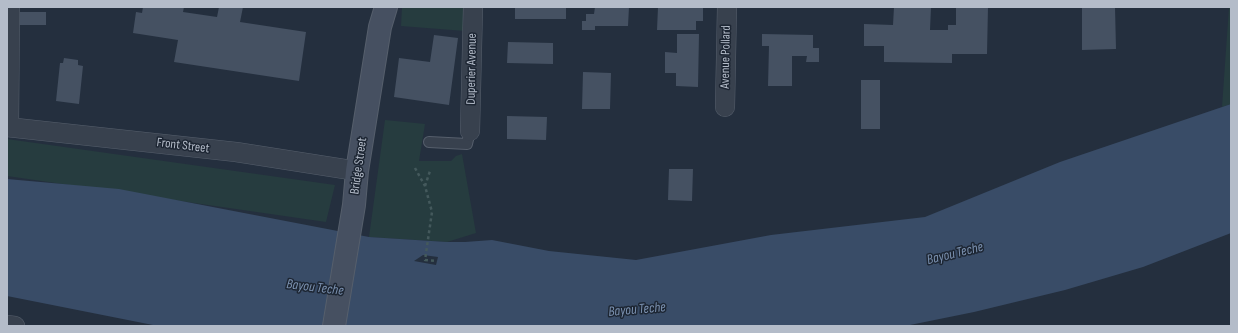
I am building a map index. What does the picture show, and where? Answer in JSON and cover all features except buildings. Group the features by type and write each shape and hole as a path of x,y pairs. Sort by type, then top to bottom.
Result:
{"main road":[{"name":"Bridge Street","path":"334,326 354,205 357,172 380,27 386,7"}],"street":[{"path":"8,127 10,7"},
{"name":"Duperier Avenue","path":"470,131 473,7"},
{"name":"Avenue Pollard","path":"725,107 727,7"},
{"name":"Front Street","path":"8,127 236,152 357,172"},
{"path":"7,325 15,326"}],"lane":[{"path":"429,142 467,144 470,131"}],"path":[{"path":"415,168 424,186 432,212 424,260 437,261"},
{"path":"424,186 430,171"}],"green space":[{"path":"402,7 465,7 465,31 401,26"},
{"path":"1229,7 1231,7 1231,104 1222,107"},
{"path":"385,120 425,124 419,161 451,161 456,156 462,154 476,233 447,242 369,237"},
{"path":"7,139 335,185 326,222 7,176"}],"water":[{"name":"Bayou Teche","path":"1231,104 1231,233 1143,267 1065,290 974,312 905,326 158,326 7,296 7,179 119,189 369,237 447,242 492,240 549,251 636,260 771,235 925,217 1060,162"}],"pier":[{"path":"423,255 438,257 436,265 414,261"}]}
